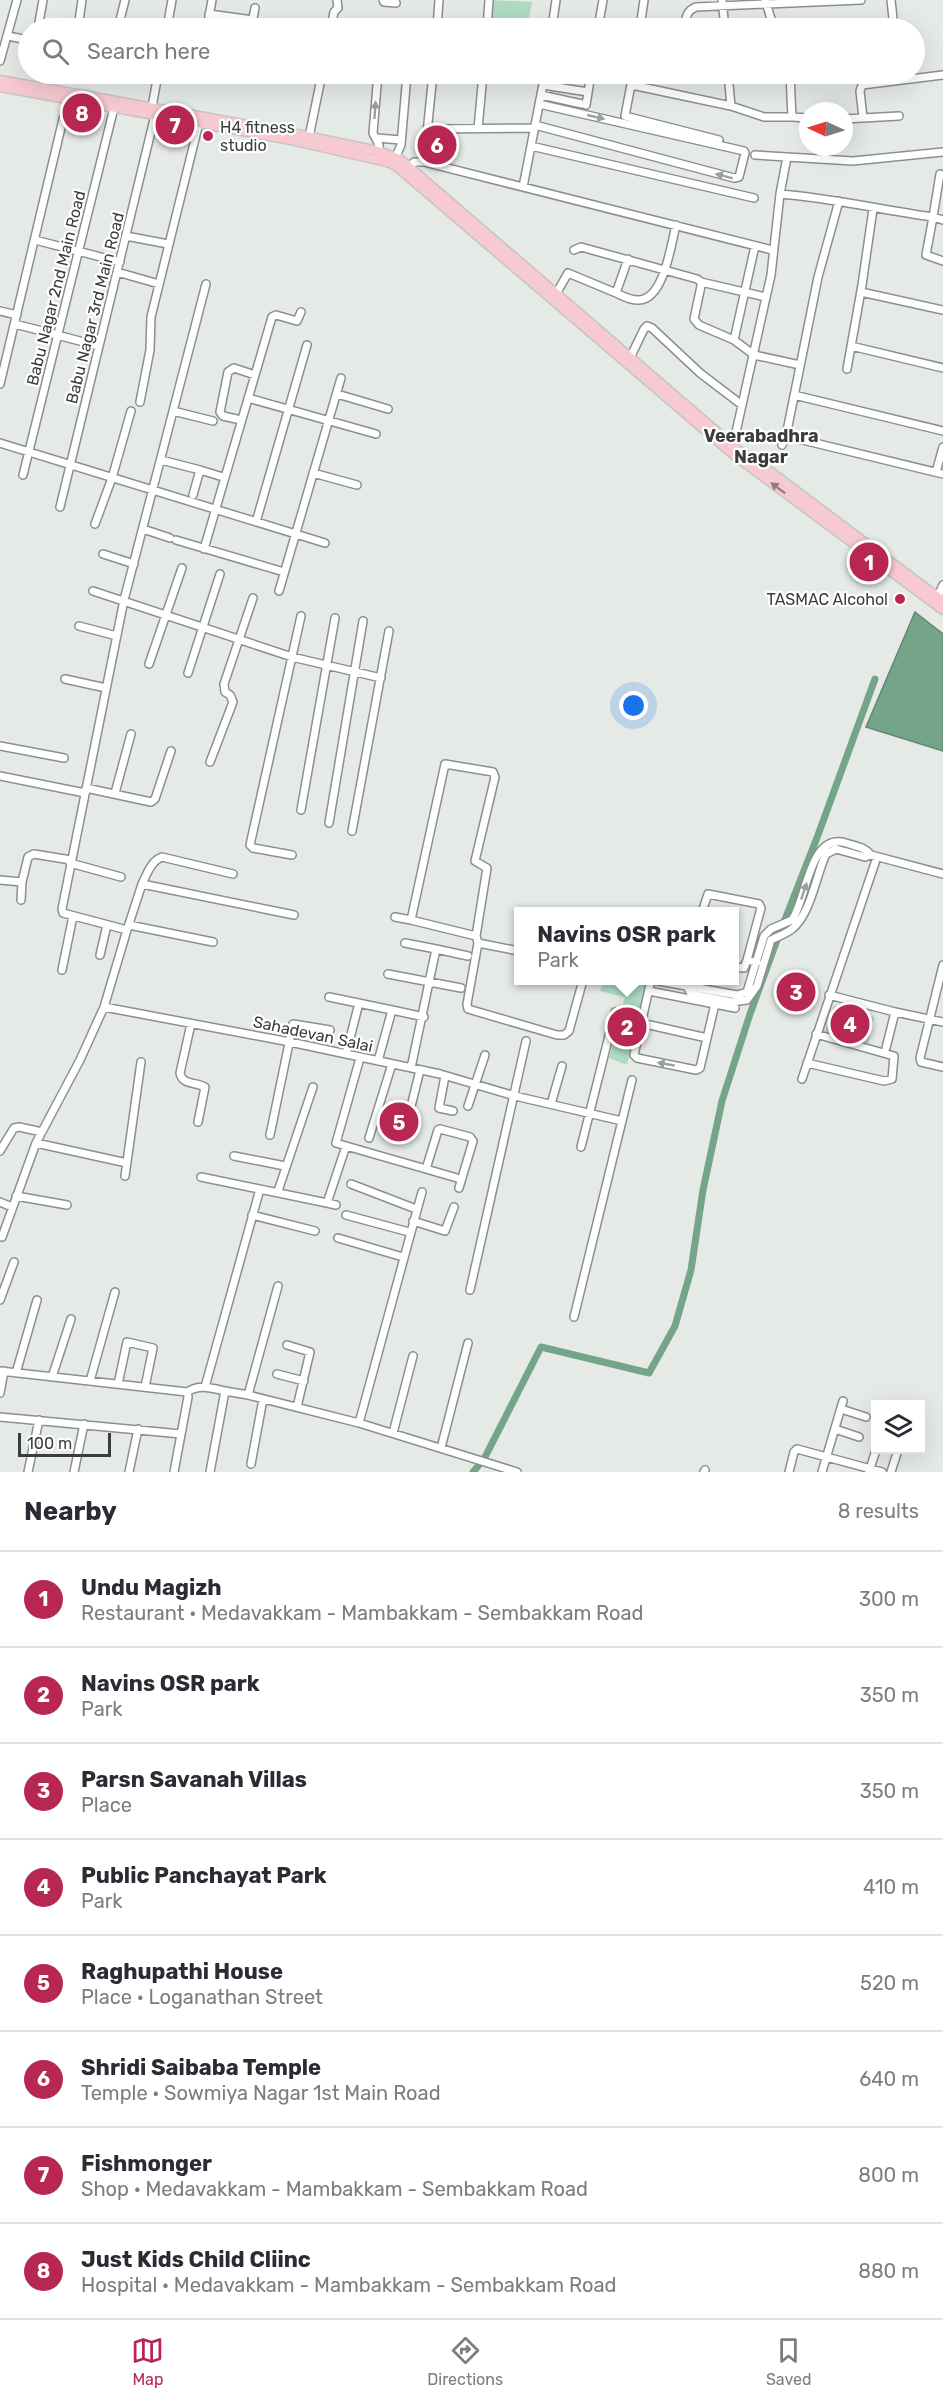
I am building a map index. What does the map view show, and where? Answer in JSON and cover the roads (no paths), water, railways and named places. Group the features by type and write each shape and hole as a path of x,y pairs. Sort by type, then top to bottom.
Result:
{"main road":[{"path":"0,80 114,108 155,110 199,123 286,136 309,137 396,156 407,169 733,450 943,610"},
{"path":"0,87 155,110 286,136 407,169 630,358 642,373"},
{"path":"733,450 940,598"}],"street":[{"path":"0,61 18,0"},
{"path":"40,18 43,0"},
{"path":"79,18 82,0"},
{"path":"120,18 124,0"},
{"path":"169,18 172,0"},
{"path":"208,18 212,0"},
{"path":"333,18 338,8 337,0"},
{"path":"382,0 396,3"},
{"path":"438,18 439,0"},
{"path":"488,18 489,0"},
{"path":"554,18 556,0"},
{"path":"600,18 603,0"},
{"path":"641,18 644,0"},
{"path":"686,18 690,10 696,7 723,2 861,0"},
{"path":"891,0 893,18"},
{"path":"723,2 724,18"},
{"path":"765,2 771,18"},
{"path":"253,18 255,8"},
{"path":"209,14 238,18"},
{"path":"8,36 18,38"},
{"path":"925,77 943,75"},
{"name":"Babu Nagar 3rd Main Road","path":"60,507 120,262 155,110 158,84"},
{"path":"309,137 320,84"},
{"path":"377,84 373,133 377,138 378,151"},
{"path":"396,156 401,140 406,84"},
{"path":"424,162 432,84"},
{"path":"478,129 482,84"},
{"path":"541,95 584,104 589,84"},
{"path":"729,84 731,106"},
{"path":"790,84 792,117"},
{"path":"862,118 860,91 862,85 870,84"},
{"path":"523,187 543,85 588,92"},
{"path":"724,142 625,116 632,85 731,106 764,117 799,117"},
{"path":"0,384 68,96"},
{"path":"428,129 535,126 734,178 739,177 744,151 539,104"},
{"name":"Babu Nagar 2nd Main Road","path":"24,475 114,108"},
{"path":"853,118 898,116"},
{"path":"140,402 147,372 151,316 199,123"},
{"path":"377,138 401,140"},
{"path":"531,146 754,198"},
{"path":"755,155 853,161 943,152"},
{"path":"733,450 771,275 772,250 787,157"},
{"path":"407,169 414,162 424,162 772,250"},
{"path":"940,174 926,255 943,261"},
{"path":"780,195 839,201 943,220"},
{"path":"782,446 795,395 818,277 839,201"},
{"path":"847,369 873,209"},
{"path":"556,294 568,273 636,301 654,294 665,269 676,225"},
{"path":"126,236 168,244"},
{"path":"35,240 120,262"},
{"path":"734,340 755,246"},
{"path":"574,250 581,247 665,269 701,282 766,297"},
{"path":"616,293 628,259"},
{"path":"117,272 159,284"},
{"path":"701,282 695,321 734,340 754,355 800,365"},
{"path":"206,284 124,600 62,909 63,913 107,925 213,942"},
{"path":"861,292 943,310"},
{"path":"0,311 17,315"},
{"path":"204,549 223,477 273,315 297,321 301,312"},
{"path":"15,324 99,346"},
{"path":"630,358 644,329 647,326 652,328 700,373 742,405"},
{"path":"256,522 307,345"},
{"path":"851,346 943,368"},
{"path":"241,420 224,416 220,412 228,372 234,368 255,375"},
{"path":"279,591 341,378"},
{"path":"337,394 388,409"},
{"path":"795,395 943,431"},
{"path":"248,398 375,434"},
{"path":"95,524 112,478 131,411"},
{"path":"173,411 213,421"},
{"path":"786,436 940,473 943,447"},
{"path":"0,443 325,543"},
{"path":"161,460 223,477"},
{"path":"192,495 200,470"},
{"path":"313,473 357,485"},
{"path":"143,529 284,572"},
{"path":"103,554 134,564"},
{"path":"149,664 182,568"},
{"path":"188,673 220,574"},
{"path":"940,598 943,585"},
{"path":"93,591 292,657 381,678"},
{"path":"210,762 233,702 224,688 253,598"},
{"path":"292,855 253,848 250,845 301,616"},
{"path":"302,810 335,618"},
{"path":"329,823 363,621"},
{"path":"79,626 117,636"},
{"path":"352,831 389,631"},
{"path":"65,679 106,688"},
{"path":"115,793 131,734"},
{"path":"0,746 64,758"},
{"path":"0,776 115,793 147,802 155,799 171,751"},
{"path":"411,920 443,768 448,764 493,772 495,777 475,861 487,868 467,1004 472,1011 564,1035 568,1031 582,985"},
{"path":"685,985 710,994 742,998 753,987 771,940 792,929 819,861 822,847 832,842 837,845 867,850 874,856 943,874"},
{"path":"21,900 22,882 28,856 42,855 71,861 121,877"},
{"path":"802,1079 874,856"},
{"path":"2,1237 36,1143 80,1060 104,1007 142,884 152,865 158,858 162,858 233,874"},
{"path":"0,880 22,882"},
{"path":"142,884 294,915"},
{"path":"704,907 708,894 759,904 761,908 747,960 744,968 739,967"},
{"path":"62,970 73,916"},
{"path":"395,917 514,950"},
{"path":"753,987 764,936 771,929 797,918"},
{"path":"100,955 107,925"},
{"path":"764,936 771,940"},
{"path":"405,943 468,956"},
{"path":"411,1068 424,1017 436,949"},
{"path":"747,960 757,962"},
{"path":"943,965 920,1059 943,1067"},
{"path":"388,974 461,988"},
{"path":"651,985 634,1055 646,1061 696,1070 700,1068 715,1004"},
{"path":"649,991 735,1008"},
{"path":"829,994 943,1022"},
{"path":"329,997 424,1017"},
{"path":"346,1054 359,1003"},
{"name":"Sahadevan Salai","path":"104,1007 290,1042 411,1068 476,1083 515,1096 622,1121"},
{"path":"378,1062 392,1010"},
{"path":"581,1147 615,1012"},
{"path":"886,1048 895,1012"},
{"path":"270,1135 290,1042 289,1023 330,1030"},
{"path":"642,1023 707,1038"},
{"path":"190,1024 180,1073 184,1082 205,1087 198,1122"},
{"path":"807,1063 884,1082 892,1079 894,1056 816,1034"},
{"path":"470,1290 526,1041"},
{"path":"468,1106 486,1055"},
{"path":"360,1058 336,1143 457,1178"},
{"path":"125,1176 141,1062"},
{"path":"369,1138 392,1064"},
{"path":"551,1104 562,1066"},
{"path":"403,1139 420,1070"},
{"path":"445,1076 439,1108 453,1111"},
{"path":"574,1317 632,1080"},
{"path":"278,1191 313,1087"},
{"path":"0,1151 14,1128 42,1132"},
{"path":"426,1169 438,1130 470,1137 473,1146 459,1188"},
{"path":"36,1143 127,1163"},
{"path":"327,1203 346,1146"},
{"path":"234,1156 285,1166"},
{"path":"201,1177 278,1191 336,1205"},
{"path":"351,1184 416,1209"},
{"path":"205,1387 260,1188"},
{"path":"359,1423 422,1192"},
{"path":"16,1196 67,1205"},
{"path":"0,1202 12,1206"},
{"path":"413,1221 445,1231 454,1207"},
{"path":"252,1215 315,1230"},
{"path":"346,1215 409,1233"},
{"path":"338,1238 403,1257"},
{"path":"0,1300 2,1288 14,1262"},
{"path":"248,1395 278,1286"},
{"path":"90,1381 115,1292"},
{"path":"16,1373 37,1300"},
{"path":"52,1377 71,1318"},
{"path":"118,1384 127,1342 153,1348 145,1387"},
{"path":"441,1448 468,1343"},
{"path":"287,1345 310,1352 297,1407"},
{"path":"393,1433 413,1356"},
{"path":"0,1393 2,1371 187,1392 195,1387 205,1387 264,1398 359,1423 517,1472"},
{"path":"277,1374 303,1381"},
{"path":"210,1472 225,1391"},
{"path":"174,1472 187,1392"},
{"path":"251,1464 264,1398"},
{"path":"822,1472 842,1405 866,1417"},
{"path":"0,1417 181,1434"},
{"path":"28,1472 39,1420"},
{"path":"74,1472 84,1424"},
{"path":"129,1472 138,1429"},
{"path":"835,1429 859,1437"},
{"path":"789,1472 794,1452 797,1449 882,1472"},
{"path":"869,1470 874,1454"},
{"path":"891,1472 897,1454"}],"waterway":[{"path":"784,922 875,679"},
{"path":"473,1472 484,1459 541,1347 649,1373 675,1326 691,1270 703,1190 722,1101 777,940"}],"place":[{"name":"Just Kids Child Cliinc","path":"82,113"},
{"name":"Fishmonger","path":"175,125"},
{"name":"H4 fitness studio","path":"208,136"},
{"name":"Shridi Saibaba Temple","path":"437,145"},
{"name":"Undu Magizh","path":"869,562"},
{"name":"TASMAC Alcohol","path":"900,599"},
{"name":"Parsn Savanah Villas","path":"796,992"},
{"name":"Public Panchayat Park","path":"850,1024"},
{"name":"Navins OSR park","path":"627,1027"},
{"name":"Raghupathi House","path":"399,1122"}],"district":[{"name":"Veerabadhra Nagar","path":"761,446"}]}
